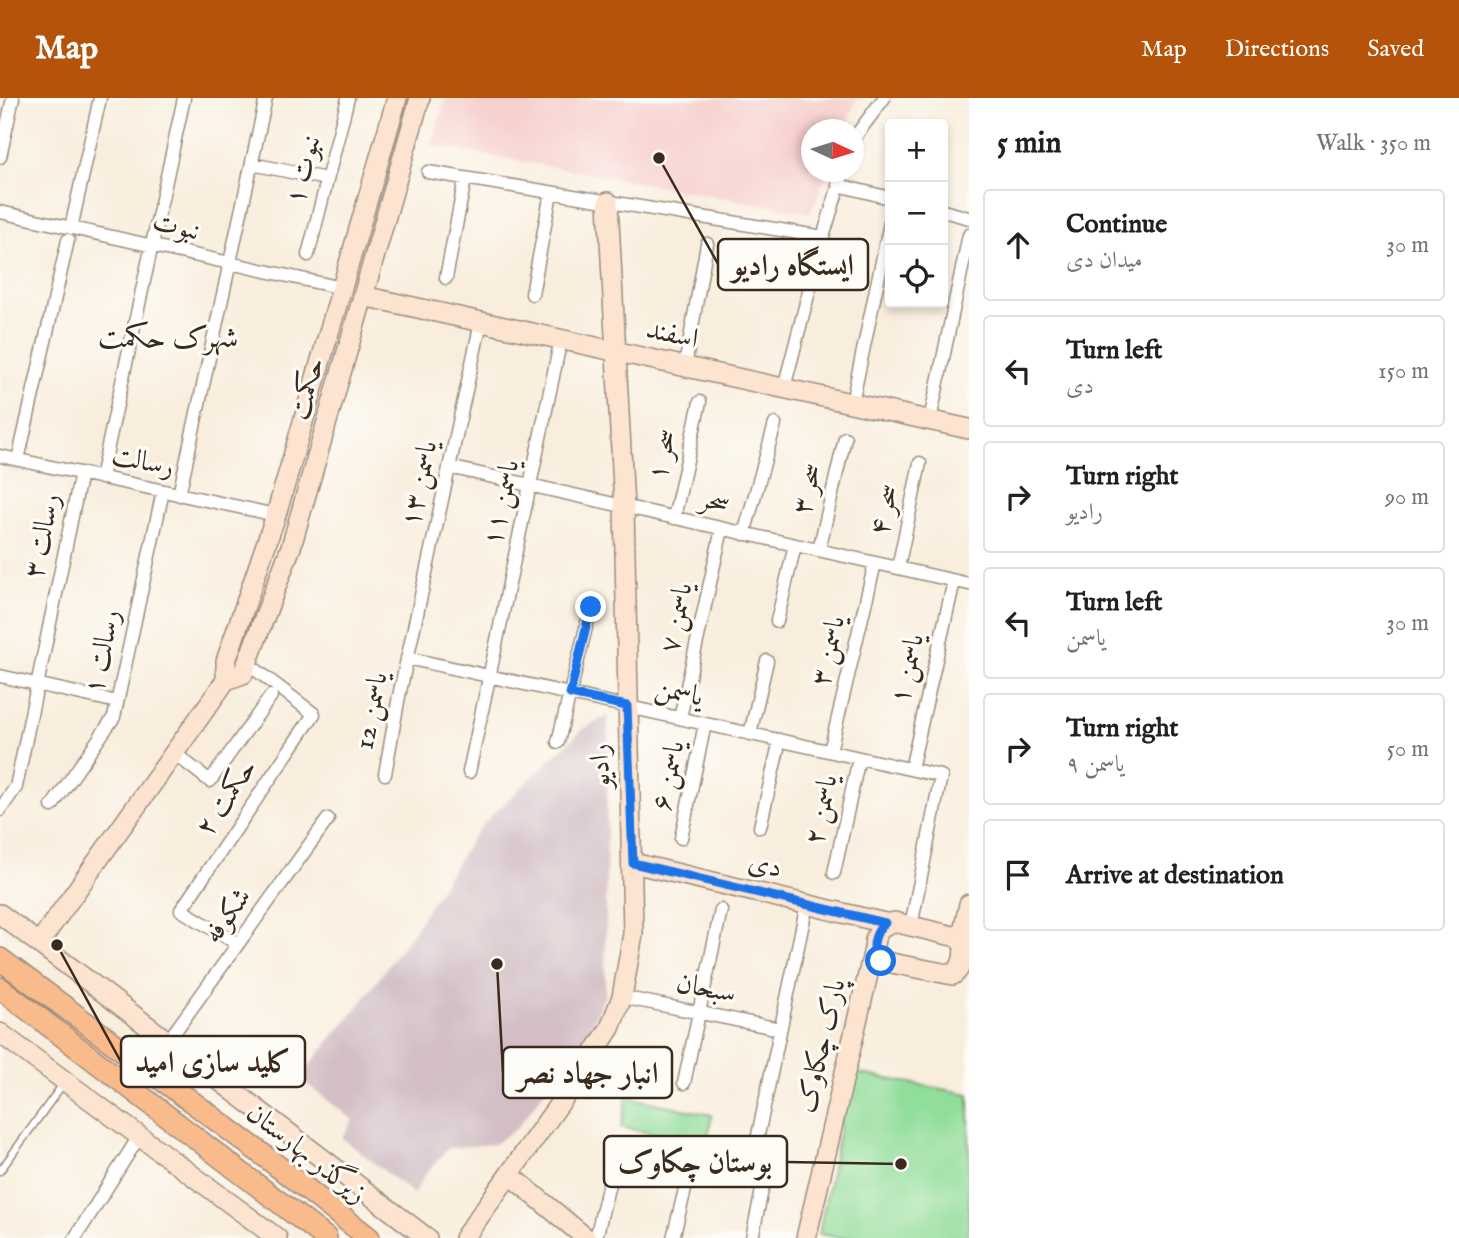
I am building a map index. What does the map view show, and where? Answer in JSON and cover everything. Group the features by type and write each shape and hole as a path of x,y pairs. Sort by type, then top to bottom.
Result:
{"main road":[{"name":"زیرگذر بهارستان","path":"0,959 262,1154 369,1238"},
{"name":"زیرگذر بهارستان","path":"0,988 326,1238"}],"street":[{"path":"0,157 13,98"},
{"path":"18,460 100,98"},
{"path":"101,478 184,98"},
{"name":"نبوت ۱","path":"308,255 348,98"},
{"name":"حکمت","path":"226,680 226,662 276,515 397,98"},
{"name":"حکمت","path":"39,943 226,680 243,674 291,547 420,98"},
{"path":"864,125 884,98"},
{"path":"180,495 251,164 262,99"},
{"path":"389,126 409,137"},
{"path":"251,164 326,179"},
{"path":"428,172 823,237"},
{"path":"446,278 465,179"},
{"path":"784,388 839,182"},
{"path":"838,185 885,197"},
{"path":"532,294 551,192"},
{"name":"رادیو","path":"464,1238 610,1028 622,997 633,934 624,507 608,202"},
{"name":"نبوت","path":"0,212 69,234 152,246 342,288"},
{"path":"948,212 969,218"},
{"path":"930,420 969,235"},
{"path":"685,366 707,244"},
{"path":"852,403 885,245"},
{"name":"اسفند","path":"363,296 969,429"},
{"name":"یاسمن ۱۳","path":"407,658 481,322"},
{"name":"یاسمن ۱۱","path":"469,772 561,339"},
{"name":"سحر ۱","path":"674,518 700,402"},
{"path":"744,534 775,424"},
{"name":"سحر ۳","path":"819,550 845,438"},
{"name":"رسالت","path":"0,456 276,515"},
{"name":"سحر ۴","path":"898,568 920,463"},
{"name":"سحر","path":"449,467 969,584"},
{"name":"رسالت ۳","path":"0,810 16,787 81,473"},
{"name":"رسالت ۱","path":"52,806 114,717 163,491"},
{"name":"یاسمن ۷","path":"680,718 722,528"},
{"path":"777,621 795,545"},
{"name":"یاسمن ۳","path":"830,751 875,563"},
{"name":"یاسمن ۱","path":"911,769 954,581"},
{"path":"558,743 591,607"},
{"name":"یاسمن","path":"407,658 941,776 911,926"},
{"name":"یاسمن 12","path":"385,774 407,658"},
{"path":"750,734 768,661"},
{"name":"حکمت ۲","path":"238,944 181,909 314,714 247,663"},
{"path":"0,676 117,702"},
{"path":"174,753 210,781 271,696"},
{"name":"یاسمن ۶","path":"681,838 705,724"},
{"path":"760,827 780,740"},
{"name":"یاسمن ۲","path":"834,873 859,758"},
{"name":"شکوفه","path":"168,1041 328,819"},
{"name":"دی","path":"633,863 885,923 911,926 957,937 961,941"},
{"path":"757,1140 807,904"},
{"path":"874,949 881,961 953,975 964,972 964,944 961,941 969,904"},
{"path":"684,1083 721,910"},
{"path":"0,914 427,1238"},
{"name":"پارک چکاوک","path":"806,1238 879,929 885,923"},
{"name":"سبحان","path":"622,997 780,1029"},
{"path":"0,1033 277,1238"},
{"path":"75,1238 140,1135"},
{"path":"596,1238 617,1150"},
{"path":"673,1238 691,1165"},
{"path":"510,1175 586,1238"},
{"path":"752,1238 763,1185"}],"lane":[{"path":"0,1171 65,1081"}],"shaded area":[{"path":"446,98 857,98 848,119 801,119 801,182 823,182 810,213 431,145"},
{"path":"608,715 605,995 587,1034 517,1128 494,1144 448,1148 424,1176 414,1194 342,1138 353,1120 299,1078 360,1004 413,932 475,834 582,730"}],"green space":[{"path":"851,1072 969,1094 969,1238 842,1238 819,1234"},
{"path":"627,1097 712,1115 707,1144 621,1127"}],"place":[{"name":"ایستگاه رادیو","path":"659,158"},
{"name":"کلید سازی امید","path":"57,945"},
{"name":"انبار جهاد نصر","path":"497,964"},
{"name":"بوستان چکاوک","path":"901,1164"}],"district":[{"name":"شهرک حکمت","path":"168,339"}],"route":[{"path":"591,607 570,694 627,706 633,863 885,923 875,938 874,949 881,961"}]}
